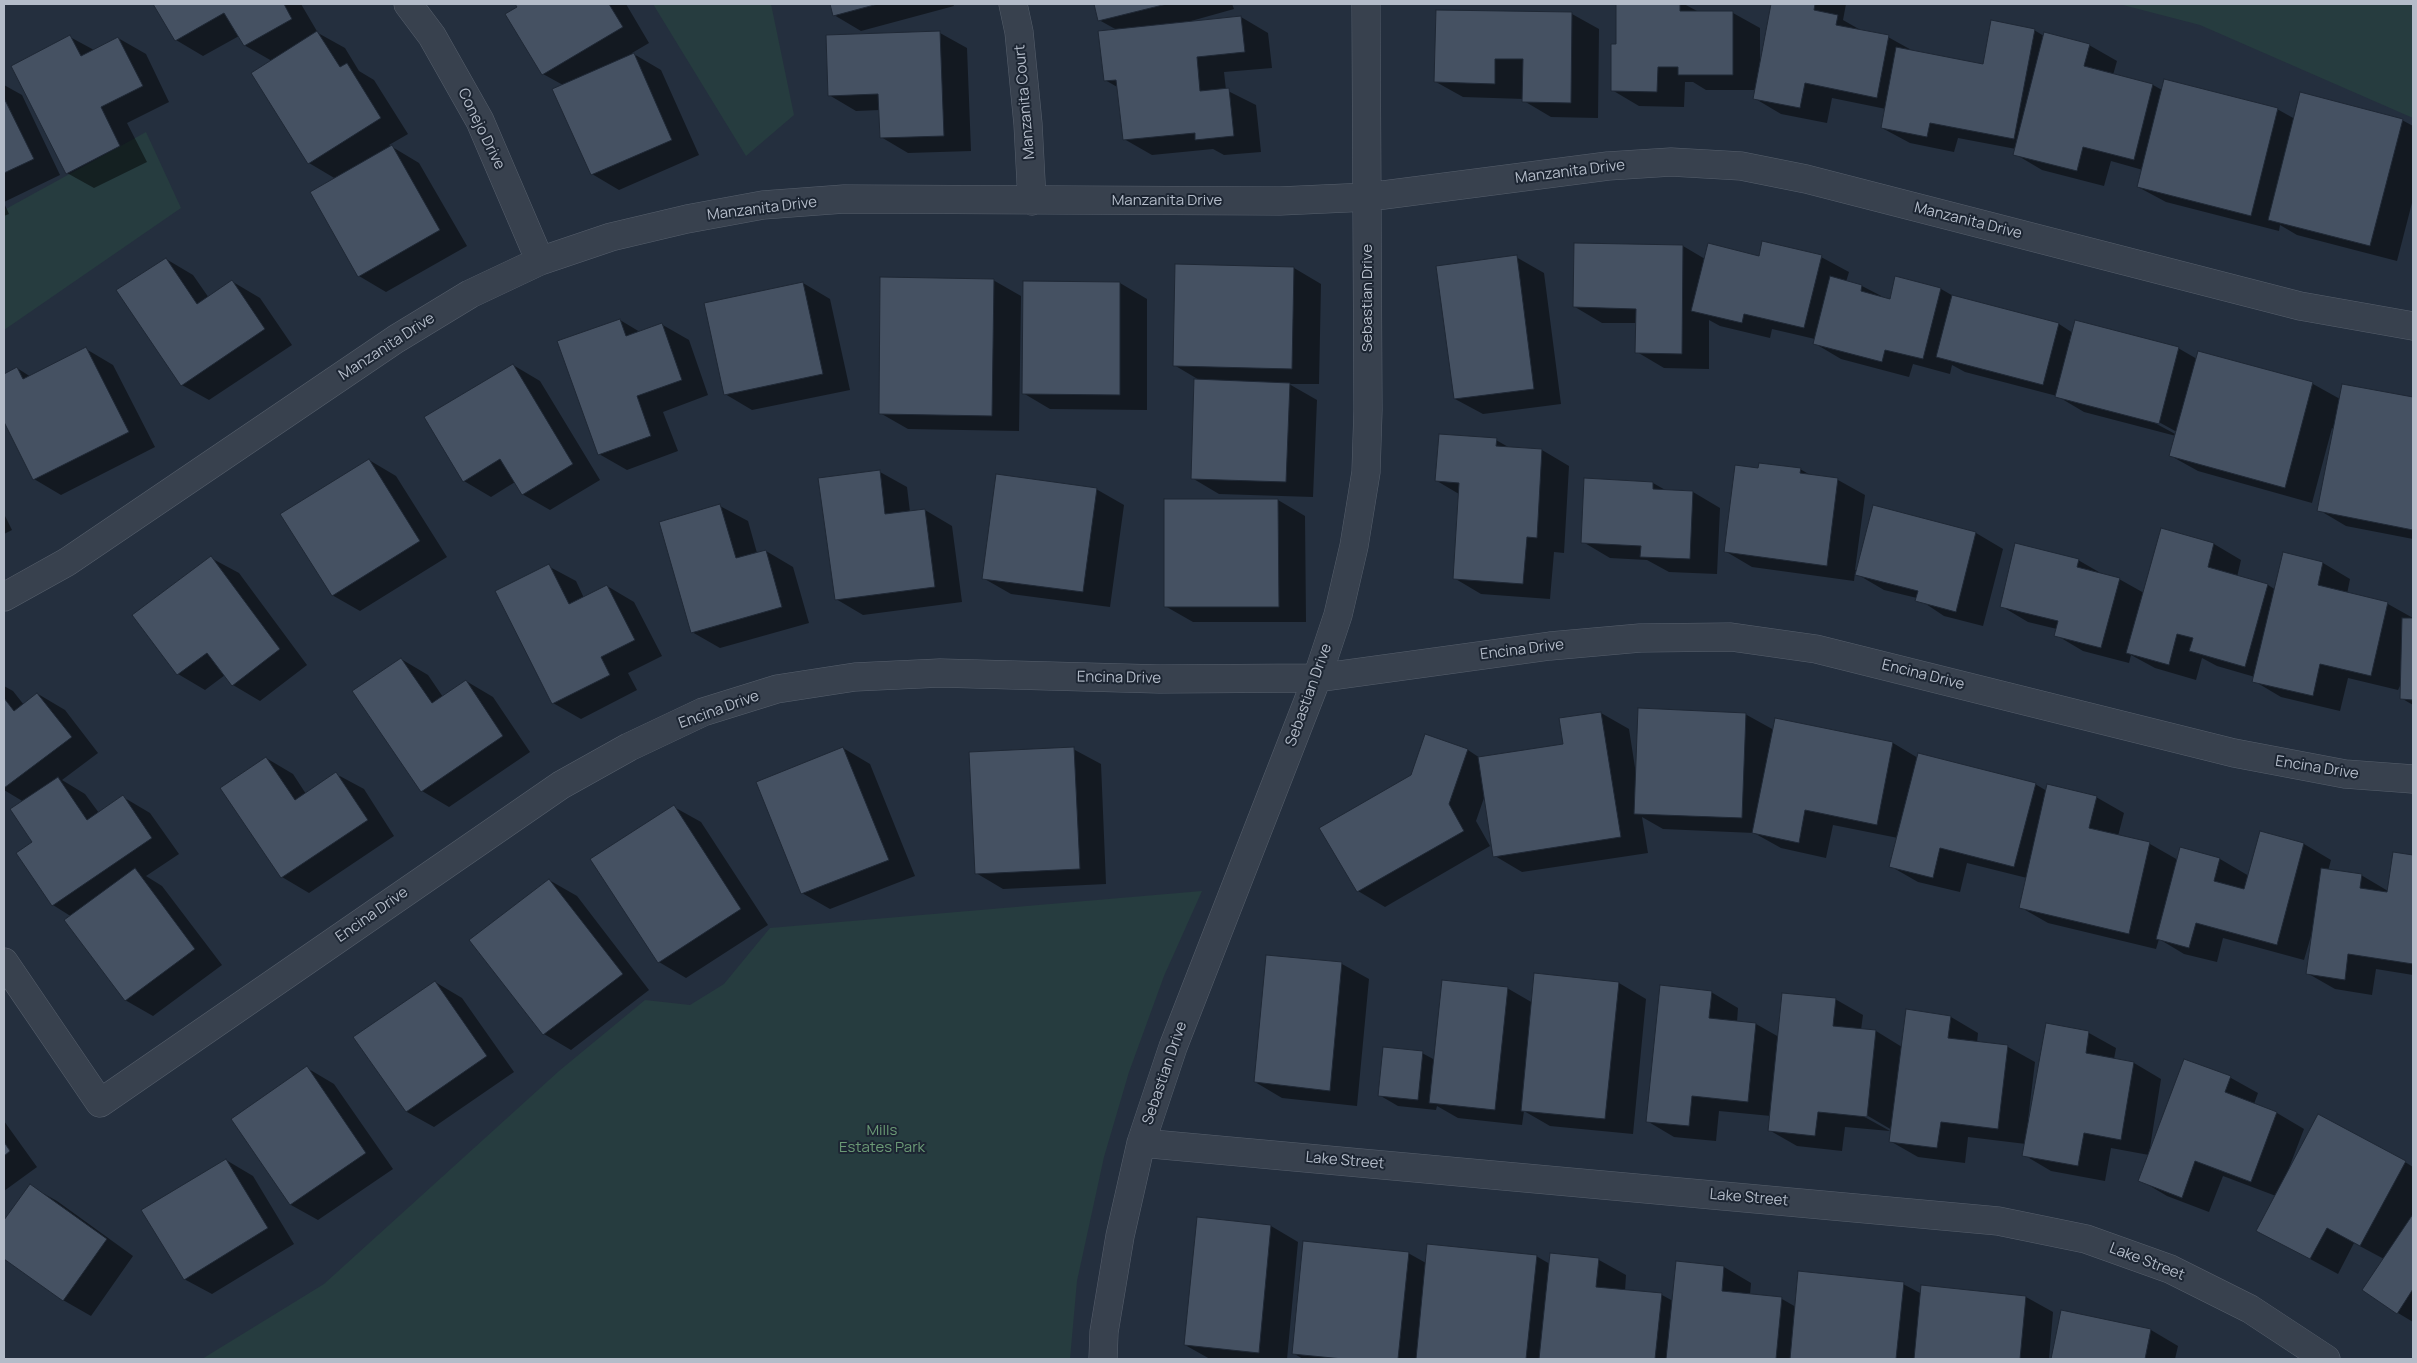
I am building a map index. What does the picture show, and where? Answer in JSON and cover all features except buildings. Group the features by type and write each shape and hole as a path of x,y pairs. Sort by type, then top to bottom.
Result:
{"street":[{"name":"Conejo Drive","path":"408,4 432,36 480,121 540,261"},
{"name":"Manzanita Court","path":"1012,4 1019,32 1024,78 1032,201"},
{"name":"Sebastian Drive","path":"1103,1359 1104,1332 1120,1236 1141,1142 1173,1047 1317,678 1338,615 1354,546 1366,472 1368,410 1366,4"},
{"name":"Manzanita Drive","path":"4,596 67,562 396,339 470,294 540,261 611,237 687,219 763,206 844,199 1280,201 1368,197 1608,166 1670,162 1741,166 1806,179 2300,306 2413,326"},
{"name":"Encina Drive","path":"4,962 100,1103 561,785 629,747 703,712 777,689 855,677 940,673 1160,679 1317,678 1558,646 1640,638 1731,637 1816,649 2234,753 2346,774 2413,779"},
{"name":"Lake Street","path":"1141,1142 1998,1221 2086,1239 2170,1269 2250,1309 2326,1359"}],"green space":[{"path":"653,4 771,4 794,115 746,156"},
{"path":"2119,4 2413,4 2413,118 2200,25"},
{"path":"146,132 181,208 4,330 4,210"},
{"name":"Mills Estates Park","path":"1202,891 1164,976 1129,1072 1104,1157 1077,1281 1070,1359 202,1359 324,1284 559,1071 645,1000 690,1005 724,984 770,928"}]}
